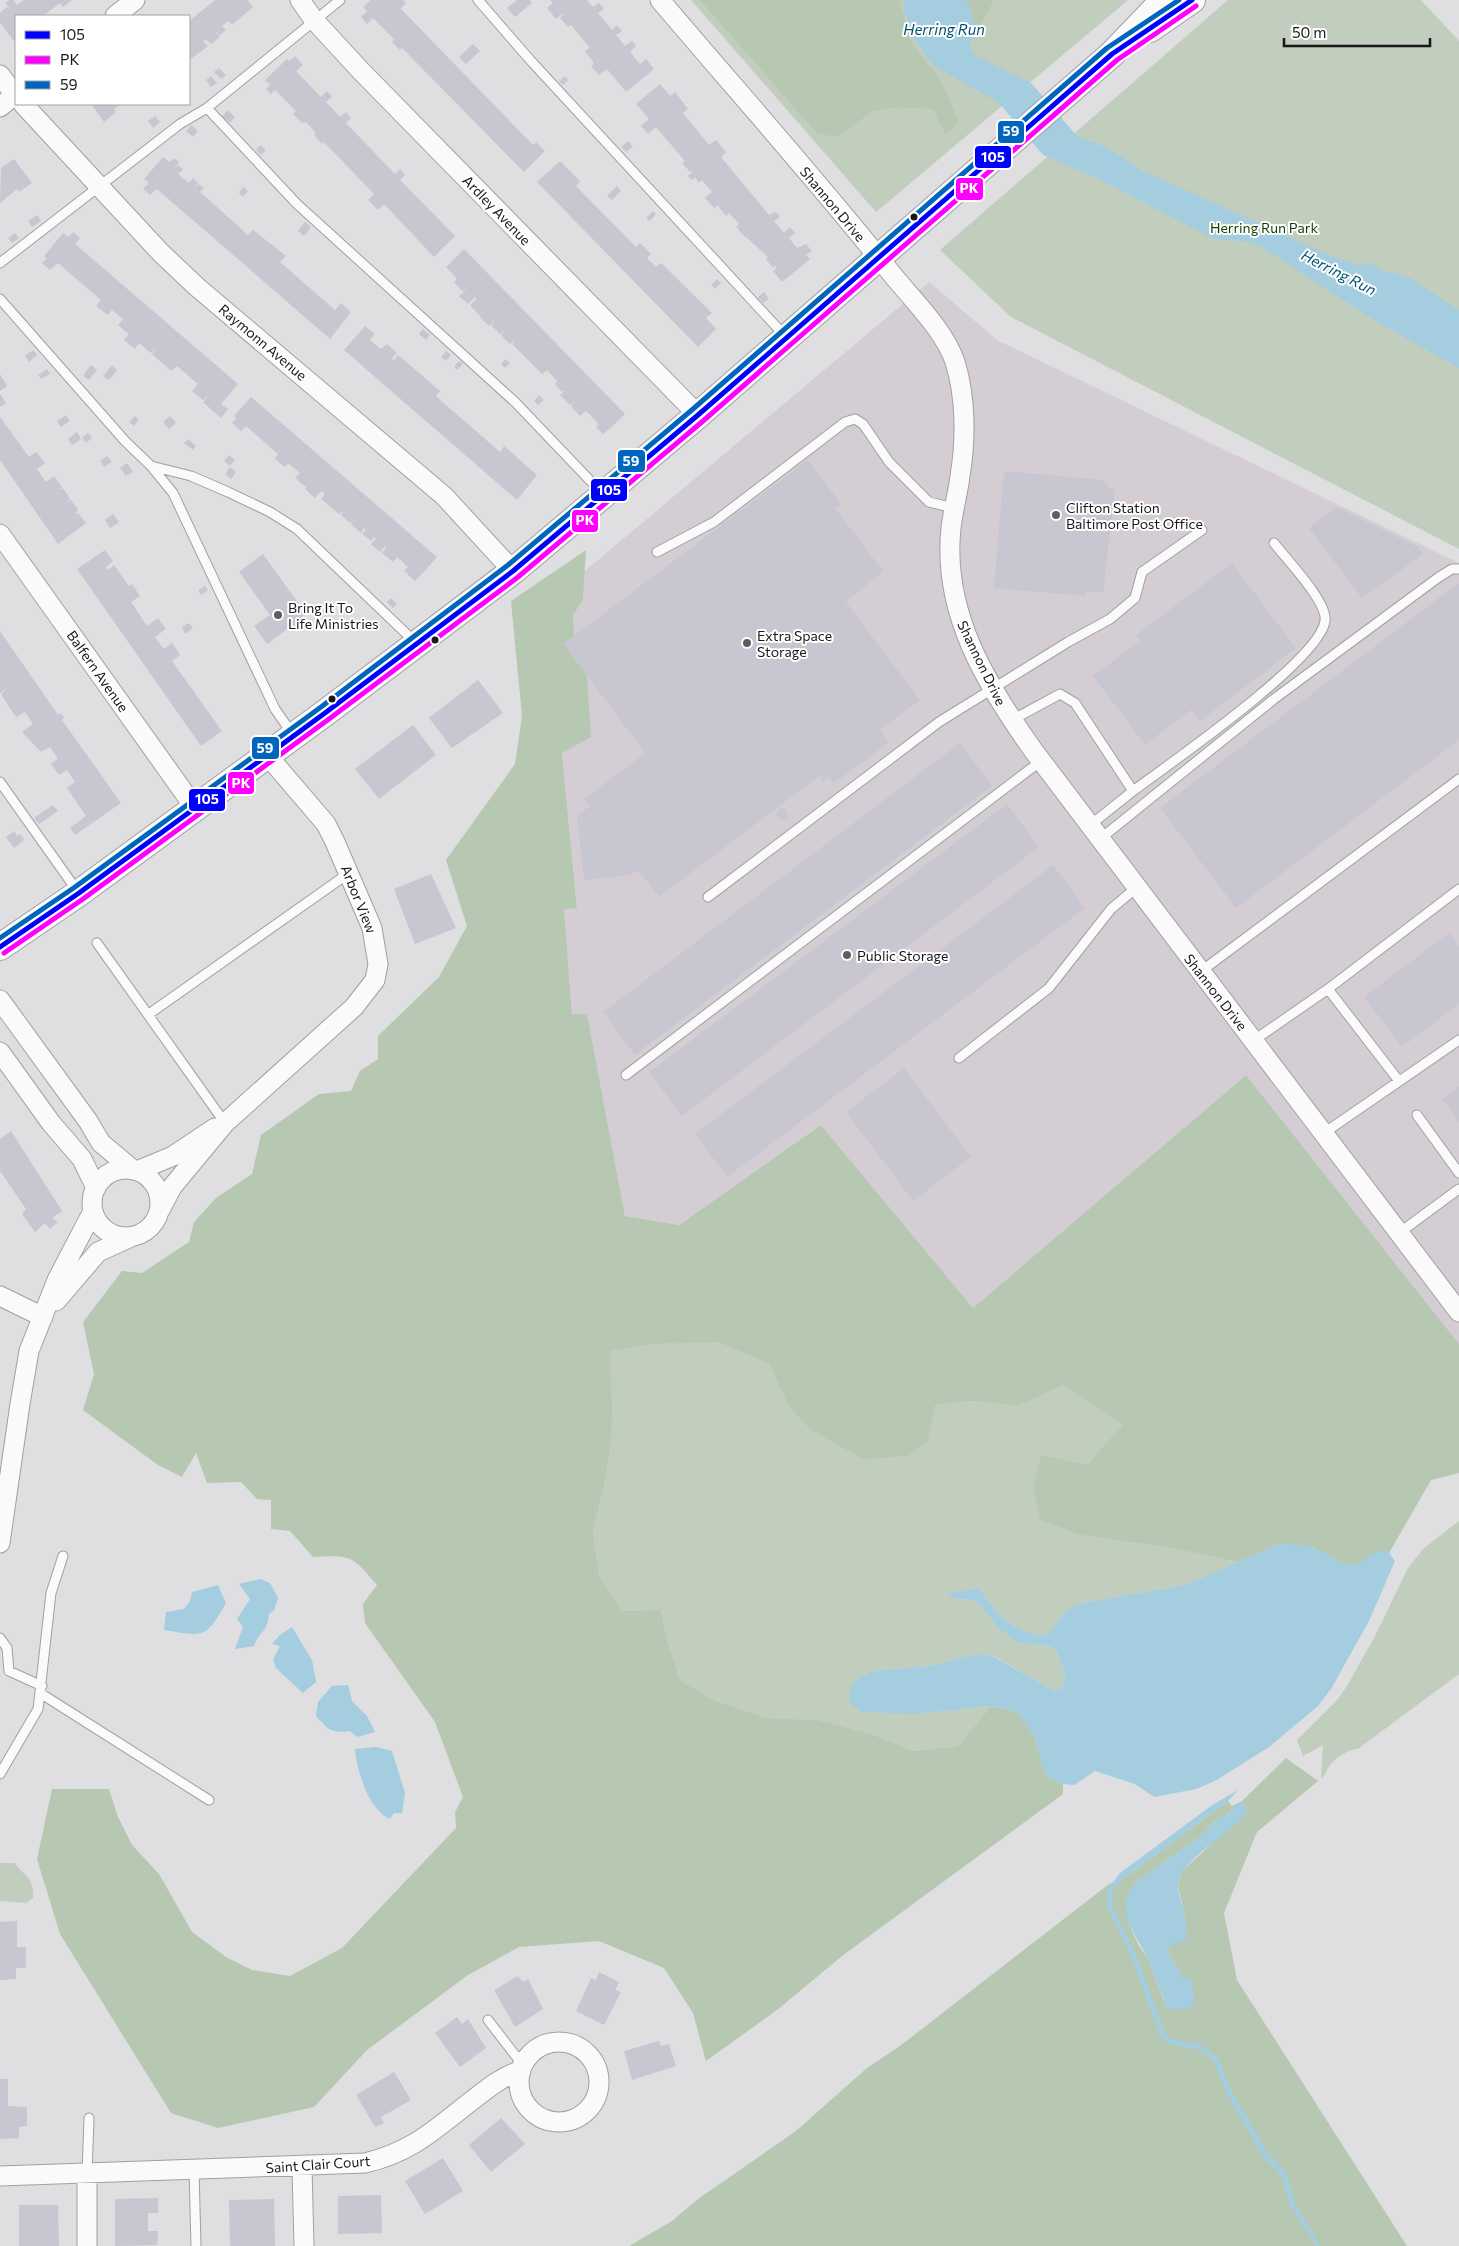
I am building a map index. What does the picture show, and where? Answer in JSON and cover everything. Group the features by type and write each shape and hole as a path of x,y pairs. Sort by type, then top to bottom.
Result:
{"main road":[{"path":"0,947 79,893 293,736 513,570 698,415 973,173 1112,54 1164,0"},
{"path":"1112,54 1192,0"}],"street":[{"path":"116,15 135,0"},
{"name":"Ardley Avenue","path":"300,0 314,20 698,415"},
{"name":"Shannon Drive","path":"660,0 878,257 944,338 956,364 963,407 963,456 954,508 950,557 953,596 966,633 992,690 1041,761 1136,888 1399,1233 1456,1302"},
{"name":"Raymonn Avenue","path":"0,76 15,94"},
{"path":"0,107 15,99"},
{"name":"Raymonn Avenue","path":"25,105 99,187 197,287 444,496 513,570"},
{"name":"Balfern Avenue","path":"0,534 195,808"},
{"name":"Arbor View","path":"160,1210 172,1187 225,1123 354,1008 375,980 378,964 372,928 326,824 267,755"},
{"path":"0,1000 88,1121 101,1143 134,1170 148,1176 156,1186 160,1197 160,1210 157,1219 150,1228 111,1245 90,1259 43,1318"},
{"path":"0,1052 51,1123 82,1159 96,1188"},
{"name":"Arbor View","path":"134,1170 173,1156 204,1134 225,1123"},
{"path":"132,1236 112,1234 97,1221 93,1211 93,1196 96,1188 110,1172 134,1170"},
{"path":"0,1543 29,1351 57,1280 93,1211"},
{"path":"0,1296 43,1318"},
{"name":"Saint Clair Court","path":"0,2176 302,2167 365,2163 390,2158 414,2146 489,2087 521,2067 535,2048 553,2041 576,2044 593,2058 600,2075 596,2100 581,2117 556,2123 540,2119 524,2103 518,2086 521,2067"},
{"path":"302,2167 304,2246"},
{"path":"87,2174 87,2246"}],"lane":[{"path":"0,263 180,124 207,108 340,0"},
{"path":"478,0 531,61 786,337"},
{"path":"207,108 297,204 515,402 604,494"},
{"path":"0,298 173,493 275,709 293,736"},
{"path":"657,552 714,522 845,422 855,420 863,424 889,462 929,502 954,508"},
{"path":"151,466 191,476 270,512 297,529 417,644"},
{"path":"708,897 939,722 1068,642 1110,619 1135,598 1142,572 1202,530"},
{"path":"1095,832 1133,791 1242,710 1295,664 1318,637 1325,621 1321,604 1274,543"},
{"path":"1095,832 1439,577 1452,569 1459,569"},
{"path":"1012,720 1060,694 1075,703 1133,791"},
{"path":"626,1075 1041,761"},
{"path":"1200,972 1459,779"},
{"path":"0,782 79,893"},
{"path":"149,1014 349,873"},
{"path":"959,1058 1049,988 1111,909 1136,888"},
{"path":"1253,1041 1328,989 1458,892"},
{"path":"97,943 225,1123"},
{"path":"1328,989 1399,1081"},
{"path":"1324,1133 1459,1040"},
{"path":"1418,1115 1459,1173"},
{"path":"1399,1233 1459,1189"},
{"path":"0,1774 38,1709 51,1593 63,1556"},
{"path":"0,1638 7,1648 9,1671 209,1800"},
{"path":"488,2020 521,2067"},
{"path":"87,2174 89,2118"},
{"path":"194,2170 196,2246"}],"shaded area":[{"path":"929,282 997,340 1459,563 1459,1344 1246,1075 973,1308 821,1125 679,1225 625,1216 587,1015 572,1014 564,908 577,908 548,602"}],"green space":[{"path":"691,0 1128,0 876,212"},
{"path":"700,0 899,0 912,44 940,79 959,122 945,134 933,109 894,107 873,111 837,137 817,133"},
{"path":"967,0 994,0 977,32"},
{"name":"Herring Run Park","path":"1228,0 1421,0 1459,41 1459,549 1011,317 940,250"},
{"path":"586,550 583,600 573,615 574,636 587,676 591,737 562,753 577,908 564,909 572,1014 587,1014 625,1216 679,1225 821,1125 973,1308 1246,1075 1459,1344 1459,1473 1431,1480 1389,1553 1357,1566 1347,1566 1312,1547 1279,1544 1238,1562 1171,1548 1079,1535 1040,1520 1033,1486 1041,1455 1087,1465 1122,1425 1064,1385 1018,1406 970,1401 935,1405 928,1441 909,1456 864,1460 810,1429 788,1405 769,1364 719,1342 657,1344 610,1351 611,1441 604,1486 593,1532 599,1575 622,1611 661,1610 668,1643 680,1680 716,1701 767,1718 818,1720 869,1733 914,1751 958,1746 991,1706 1011,1710 1019,1714 1035,1737 1043,1769 1050,1778 1063,1784 1063,1794 842,1956 777,2010 706,2061 693,2013 664,1968 599,1941 519,1947 468,1975 367,2050 314,2107 218,2128 171,2113 60,1934 37,1859 52,1789 109,1789 118,1817 132,1845 159,1874 192,1932 226,1957 252,1970 290,1976 342,1948 456,1828 455,1812 463,1797 435,1722 365,1623 363,1604 377,1585 362,1568 350,1559 336,1556 313,1557 290,1531 271,1529 271,1500 257,1499 241,1482 207,1483 196,1453 182,1477 158,1465 83,1410 94,1374 83,1322 122,1271 142,1273 189,1242 194,1222 216,1198 252,1174 261,1135 319,1094 351,1091 360,1071 378,1059 378,1036 439,977 467,926 446,860 515,764 522,716 511,601"},
{"path":"719,1341 769,1364 788,1405 842,1447 864,1460 909,1456 928,1441 934,1405 970,1401 1018,1406 1064,1385 1122,1425 1040,1520 1079,1535 1171,1548 1238,1562 1185,1585 1077,1604 1066,1611 1050,1631 1042,1635 1022,1630 1007,1621 995,1610 979,1588 950,1593 951,1598 973,1600 981,1606 998,1628 1018,1643 1050,1646 1057,1652 1065,1674 1062,1688 1054,1691 992,1655 970,1655 930,1666 872,1671 919,1714 991,1706 958,1746 914,1751 869,1733 818,1720 767,1718 716,1701 680,1680 668,1643 661,1610 622,1611 599,1575 593,1532 604,1486 612,1402 609,1351 657,1344"},
{"path":"1459,1521 1459,1674 1359,1748 1347,1752 1337,1759 1330,1765 1321,1779 1323,1745 1303,1756 1297,1740 1338,1699 1347,1686 1374,1638 1408,1568 1424,1548"},
{"path":"1286,1758 1318,1781 1257,1832 1224,1913 1237,1980 1407,2246 629,2246 672,2221 698,2199 796,2131 867,2068 900,2046 1109,1884 1124,1878 1228,1801 1232,1806 1231,1813 1215,1821 1200,1837 1135,1883 1129,1924 1139,1946 1148,1958 1167,2009 1182,1976 1167,1951 1186,1921 1178,1887 1181,1872 1247,1811 1242,1801"},
{"path":"0,1863 15,1863 30,1881 33,1898 26,1903 0,1901"}],"water":[{"name":"Herring Run","path":"904,0 967,0 977,32 969,45 975,56 1031,83 1078,137 1108,148 1143,171 1331,256 1358,265 1370,263 1384,272 1393,272 1410,278 1459,310 1459,368 1377,322 1260,246 1243,241 1214,239 1097,178 1043,155 999,103 933,65 915,39 904,10"},
{"path":"1279,1544 1301,1545 1314,1548 1346,1565 1358,1563 1379,1550 1389,1553 1395,1561 1369,1621 1331,1689 1318,1706 1269,1747 1215,1781 1196,1789 1154,1797 1135,1784 1095,1771 1074,1785 1063,1784 1050,1778 1043,1769 1035,1737 1019,1714 1011,1710 991,1706 919,1714 861,1712 849,1702 852,1683 872,1671 930,1666 970,1655 991,1655 1054,1691 1062,1688 1065,1674 1057,1652 1050,1646 1018,1643 998,1628 981,1606 973,1600 951,1598 949,1593 979,1588 995,1610 1007,1621 1022,1630 1042,1635 1050,1631 1066,1611 1077,1604 1185,1585"},
{"path":"260,1579 270,1583 278,1598 274,1610 269,1614 267,1624 254,1646 235,1649 243,1627 237,1619 250,1599 239,1584"},
{"path":"218,1585 226,1603 208,1629 196,1634 164,1630 166,1612 184,1609 190,1601 192,1592"},
{"path":"292,1627 312,1660 316,1682 303,1693 276,1668 273,1659 280,1646 272,1644 280,1635"},
{"path":"348,1685 352,1701 367,1716 375,1732 357,1737 350,1731 338,1732 330,1730 316,1716 318,1702 332,1686"},
{"path":"376,1747 392,1751 405,1793 402,1813 394,1813 390,1819 382,1814 370,1798 361,1778 356,1758 355,1749"},
{"path":"1238,1790 1228,1801 1124,1878 1112,1892 1112,1905 1137,1957 1165,2033 1171,2039 1202,2045 1218,2059 1230,2088 1268,2154 1287,2174 1295,2203 1320,2246 1316,2246 1290,2205 1282,2177 1263,2157 1225,2090 1214,2062 1200,2050 1168,2044 1160,2035 1132,1959 1107,1906 1107,1891 1120,1873 1211,1806"},
{"path":"1242,1801 1247,1811 1240,1820 1196,1856 1181,1876 1178,1890 1186,1920 1187,1940 1172,1944 1167,1951 1182,1976 1191,1979 1195,2003 1188,2009 1167,2009 1149,1961 1129,1923 1126,1913 1128,1893 1135,1883 1200,1837 1215,1821 1231,1813 1232,1806"}],"building":[{"path":"9,0 13,0 17,5 24,0 72,0 63,7 60,3 44,15 15,15 14,41 0,23 0,13 7,7 11,10 5,3"},
{"path":"215,0 247,0 253,7 232,25 229,21 222,26 226,30 220,35 215,31 220,37 211,44 205,39 203,41 208,46 191,59 190,20"},
{"path":"371,0 403,0 406,3 400,9 533,145 536,142 545,151 524,172 402,48 400,50 392,42 394,39 373,18 367,24 361,17 367,11 363,7"},
{"path":"517,0 530,0 532,3 515,17 507,8"},
{"path":"550,0 587,0 593,7 599,3 604,9 598,13 612,30 617,25 622,31 616,35 625,46 632,41 636,46 630,52 640,64 646,59 654,69 626,92 607,69 599,75 591,66 594,63 585,51 590,48 571,25 568,27 560,18 562,14 556,19 547,8 553,3"},
{"path":"473,44 480,51 466,64 459,57"},
{"path":"295,56 303,65 296,71 321,97 327,91 332,97 326,102 340,117 346,112 351,118 346,123 395,174 400,169 405,175 400,180 455,236 434,257 384,204 378,210 368,200 374,194 324,142 322,144 314,135 316,133 306,122 302,123 293,114 296,111 275,90 271,94 266,89 270,85 265,80 287,59 289,61"},
{"path":"219,68 226,75 221,79 214,72"},
{"path":"211,76 217,83 211,87 206,80"},
{"path":"565,76 568,80 563,85 559,81"},
{"path":"660,84 670,96 675,92 688,109 683,113 709,145 716,140 726,152 721,157 769,215 776,212 780,217 774,221 784,233 790,227 795,233 789,238 797,248 806,244 812,251 806,255 810,259 782,282 773,271 777,268 775,266 773,268 766,259 768,257 746,237 748,234 745,237 736,227 739,224 729,213 726,216 718,206 721,203 714,208 705,198 712,192 702,180 699,183 695,177 692,180 688,176 694,171 690,172 682,163 685,161 656,127 648,134 641,126 649,119 636,104"},
{"path":"92,105 120,105 114,109 116,112 104,122"},
{"path":"228,110 235,117 230,123 222,117"},
{"path":"155,116 160,122 153,128 148,121"},
{"path":"191,125 198,131 193,137 186,131"},
{"path":"628,141 633,147 626,152 621,147"},
{"path":"260,145 266,150 261,155 256,150"},
{"path":"163,157 170,162 174,158 179,162 173,170 178,165 183,169 178,174 189,183 193,178 198,183 194,188 199,184 204,188 200,192 248,235 253,230 286,256 280,262 335,310 341,303 351,312 330,339 157,189 150,195 143,189 149,183 144,179"},
{"path":"14,159 32,183 19,192 17,189 0,203 1,168"},
{"path":"560,161 580,181 576,186 636,247 640,243 651,254 647,258 656,267 661,263 712,313 706,318 716,329 698,347 537,182"},
{"path":"617,186 621,191 612,200 607,196"},
{"path":"243,187 248,191 243,197 239,193"},
{"path":"653,211 656,214 650,221 646,218"},
{"path":"37,215 41,221 32,227 28,221"},
{"path":"305,222 311,227 304,236 298,231"},
{"path":"73,232 80,238 75,244 238,384 221,404 228,409 221,418 203,402 210,394 203,400 192,391 198,384 177,366 171,371 152,354 157,348 151,353 139,343 135,349 124,340 129,334 118,325 123,319 112,310 108,315 96,306 101,300 58,263 50,270 42,263 47,258 44,256 63,233 68,237"},
{"path":"15,233 19,238 12,243 8,238"},
{"path":"464,249 625,414 607,431 603,434 596,427 599,424 586,411 580,416 571,406 576,400 570,405 560,395 567,389 562,392 555,384 557,381 547,370 542,374 512,344 516,339 510,344 501,335 506,328 500,334 491,325 496,318 489,326 479,316 486,309 479,315 470,305 477,299 475,297 468,304 459,296 467,289 462,291 454,282 457,279 446,267"},
{"path":"717,279 721,283 715,289 711,285"},
{"path":"764,292 769,299 763,303 758,297"},
{"path":"365,326 375,334 370,340 381,349 387,344 397,353 392,358 394,360 398,355 440,391 436,396 500,452 504,446 537,475 517,500 344,350"},
{"path":"423,329 430,335 426,340 419,334"},
{"path":"33,350 37,355 29,362 25,356"},
{"path":"446,351 451,355 446,361 441,357"},
{"path":"505,359 510,363 505,368 501,364"},
{"path":"459,361 463,364 457,370 454,367"},
{"path":"91,365 97,370 89,380 83,376"},
{"path":"112,365 117,370 109,380 103,376"},
{"path":"47,369 50,374 41,379 38,375"},
{"path":"0,374 7,386 0,391"},
{"path":"0,394 6,403 0,407"},
{"path":"539,395 544,400 538,405 534,401"},
{"path":"251,397 437,557 415,581 404,571 408,567 397,557 393,562 382,553 386,548 385,546 380,552 371,544 376,539 374,537 371,541 362,534 366,530 364,528 361,533 351,524 354,520 350,523 341,515 344,511 339,514 321,499 325,494 321,491 315,498 305,489 311,482 306,487 295,478 300,473 288,463 285,467 275,459 278,454 246,426 241,431 232,423 236,418 234,416"},
{"path":"66,415 70,421 61,427 57,421"},
{"path":"135,416 139,419 134,426 129,422"},
{"path":"170,416 176,423 169,429 163,422"},
{"path":"0,417 29,457 36,452 45,463 37,469 46,482 54,476 62,487 58,490 63,488 70,499 66,502 71,500 78,510 74,514 78,513 86,523 58,544 0,460"},
{"path":"77,432 81,439 72,445 68,439"},
{"path":"88,433 92,438 86,443 82,438"},
{"path":"188,439 196,446 193,450 184,443"},
{"path":"229,455 235,460 230,466 224,461"},
{"path":"107,456 112,462 104,467 100,461"},
{"path":"808,460 841,504 835,508 883,571 846,602 920,700 880,730 889,742 848,773 834,783 829,777 823,782 819,776 659,897 638,870 631,875 584,880 577,816 590,806 584,799 645,753 563,644"},
{"path":"127,463 133,472 126,476 120,468"},
{"path":"230,467 236,472 231,479 225,474"},
{"name":"Clifton Station Baltimore Post Office","path":"1004,471 1103,480 1111,489 1115,490 1103,593 1086,591 1085,596 994,588"},
{"path":"1337,507 1418,547 1423,554 1362,598 1309,528"},
{"path":"113,514 119,522 110,528 105,520"},
{"path":"105,550 113,561 106,567 108,570 114,565 129,586 132,584 140,596 131,602 147,626 158,618 166,629 155,637 164,649 172,643 180,655 172,661 222,731 201,746 77,569"},
{"path":"263,554 306,614 299,619 301,623 292,630 290,627 267,644 254,626 270,615 239,572"},
{"path":"1232,563 1296,648 1200,721 1191,710 1145,745 1093,676 1140,641 1136,635"},
{"path":"1459,583 1459,740 1236,908 1160,808"},
{"path":"205,586 208,590 201,595 198,590"},
{"path":"391,598 397,604 393,608 387,602"},
{"path":"189,623 193,628 185,634 182,627"},
{"path":"0,631 58,715 61,713 64,718 62,720 121,803 75,835 70,828 86,816 67,788 75,782 67,770 59,775 51,764 58,759 50,747 41,752 22,732 33,724 25,712 16,717 9,707 1,694 8,687 0,693"},
{"path":"478,680 503,713 452,748 429,718"},
{"path":"413,725 436,755 379,799 355,769"},
{"path":"960,743 992,786 635,1055 603,1012"},
{"path":"1007,804 1039,847 682,1116 649,1072"},
{"path":"53,805 58,811 39,824 34,818"},
{"path":"782,808 788,814 782,820 776,814"},
{"path":"14,831 17,836 20,834 24,840 14,848 6,837"},
{"path":"1053,865 1085,908 727,1177 695,1134"},
{"path":"431,874 456,928 415,944 394,889"},
{"path":"1449,933 1459,946 1459,1004 1402,1047 1364,997"},
{"path":"904,1068 971,1157 913,1201 846,1112"},
{"path":"1459,1086 1459,1122 1442,1099"},
{"path":"11,1131 62,1211 52,1218 58,1222 50,1229 45,1223 35,1232 22,1214 26,1209 0,1171 0,1139"},
{"path":"17,1921 17,1947 26,1947 26,1968 16,1968 16,1979 0,1980 0,1922"},
{"path":"599,1972 619,1982 615,1990 621,1992 604,2025 576,2011 591,1978 596,1980"},
{"path":"518,1976 523,1982 528,1979 543,2009 515,2027 494,1990"},
{"path":"457,2017 462,2024 468,2019 486,2048 460,2067 435,2033"},
{"path":"659,2041 661,2046 669,2044 676,2066 632,2080 624,2051"},
{"path":"394,2072 411,2100 381,2117 384,2123 375,2127 356,2095"},
{"path":"0,2079 8,2079 8,2106 27,2107 27,2126 19,2127 19,2138 0,2139"},
{"path":"501,2118 525,2144 491,2172 469,2145"},
{"path":"443,2158 463,2191 425,2214 405,2181"},
{"path":"381,2195 382,2233 338,2234 338,2196"},
{"path":"158,2198 158,2213 148,2213 148,2231 158,2231 157,2245 115,2246 115,2199"},
{"path":"274,2199 275,2246 230,2246 229,2200"},
{"path":"19,2205 58,2205 59,2246 19,2246"}],"transit line":[{"name":"59","path":"0,938 75,887 321,707 508,565 693,409 1107,48 1179,0"},
{"name":"105","path":"0,947 79,893 325,713 513,571 698,415 1112,54 1192,0"},
{"name":"PK","path":"4,953 83,899 329,719 518,577 703,421 1117,60 1196,6"}],"place":[{"name":"Clifton Station Baltimore Post Office","path":"1056,515"},
{"name":"Bring It To Life Ministries","path":"278,615"},
{"name":"Extra Space Storage","path":"747,643"},
{"name":"Public Storage","path":"847,955"}]}
